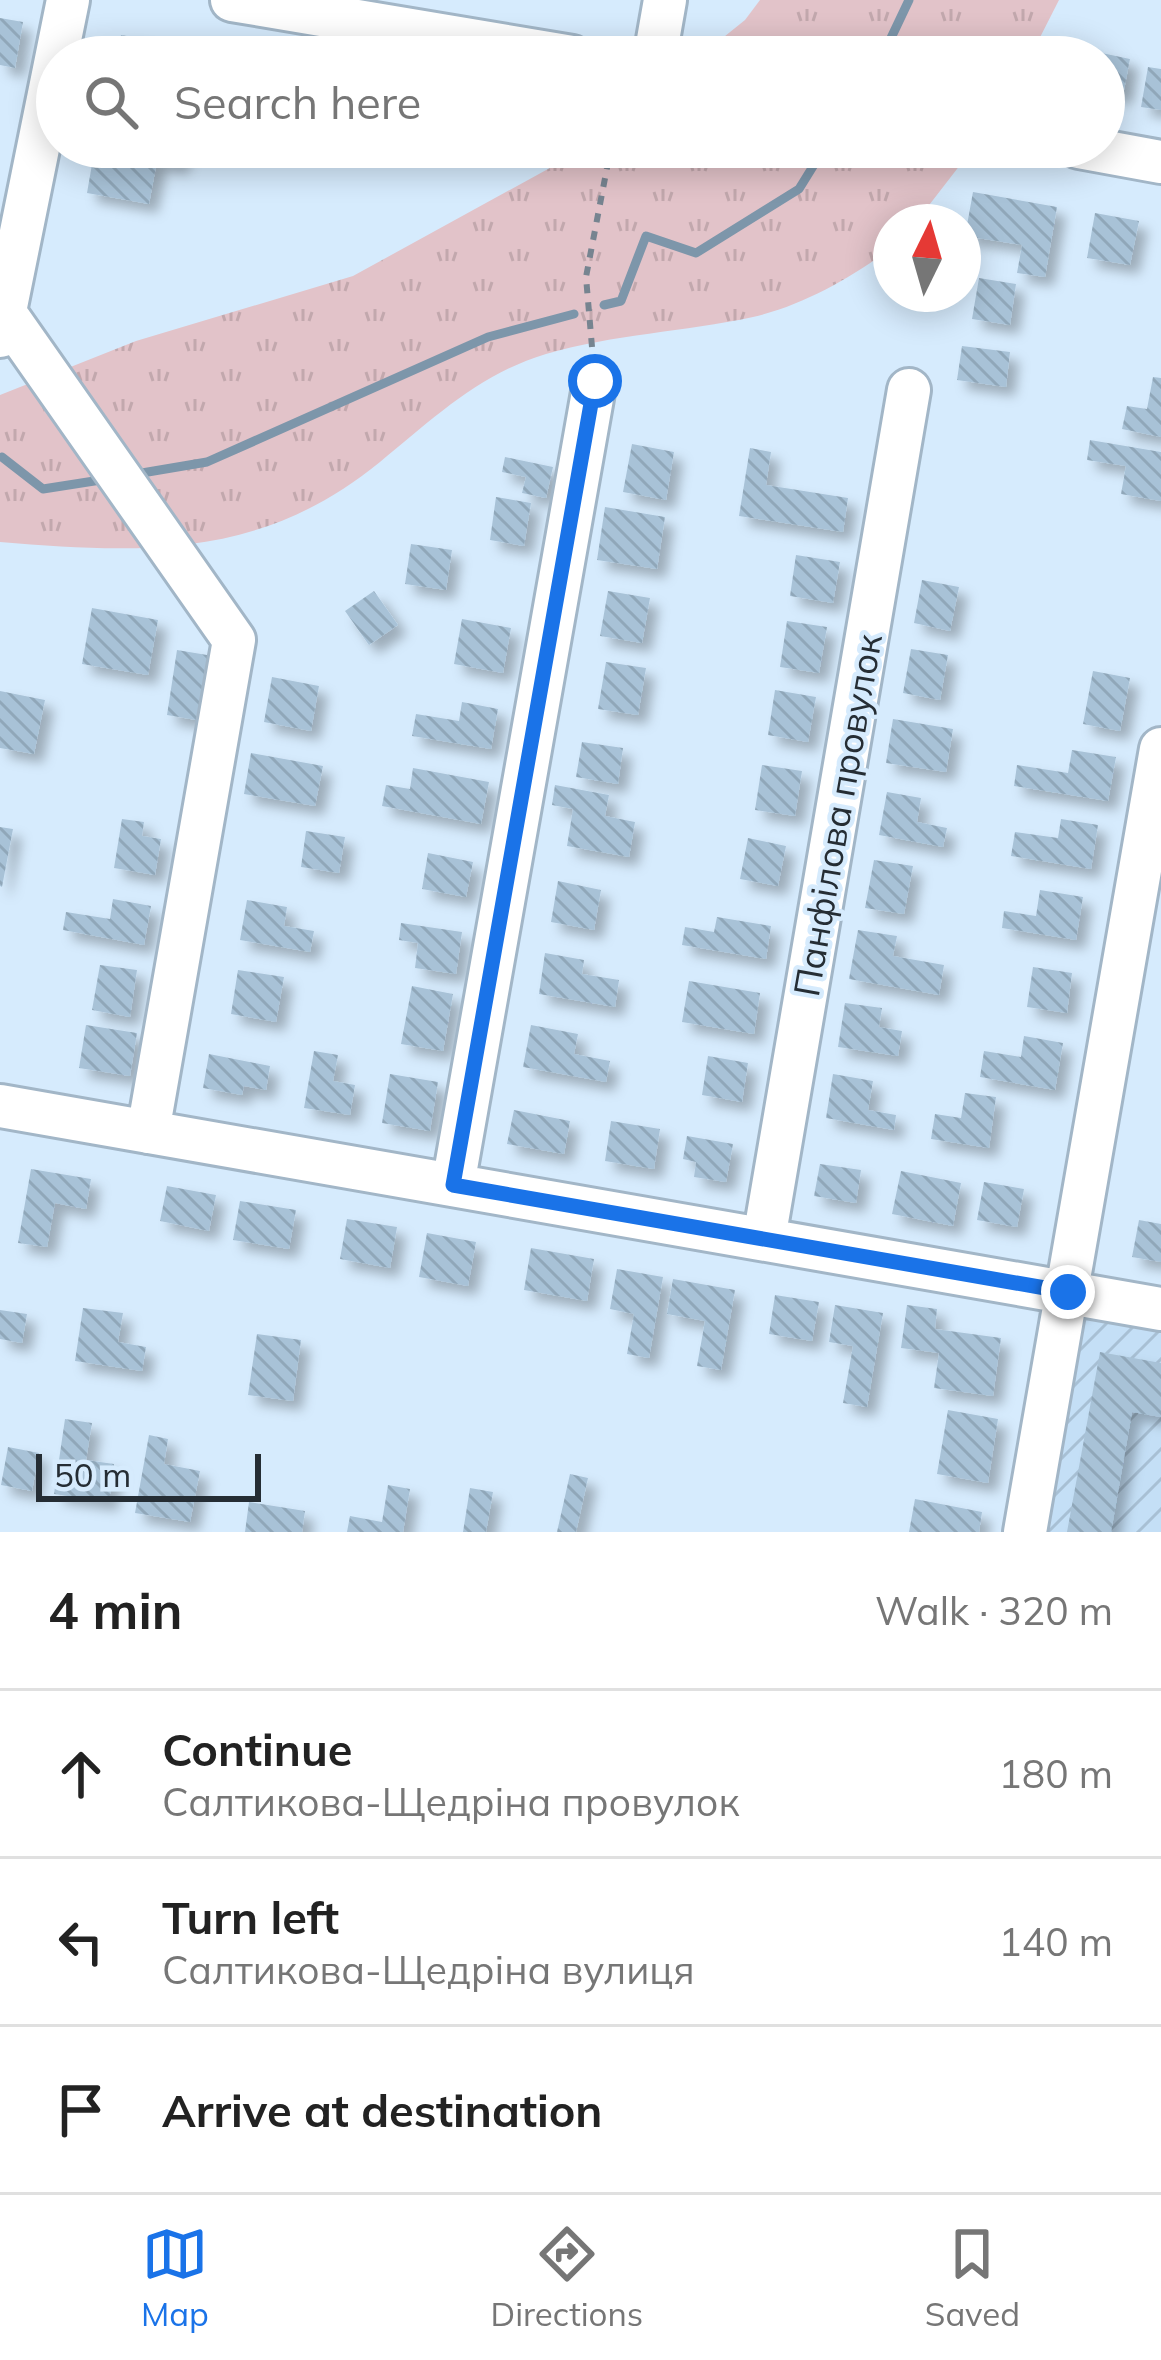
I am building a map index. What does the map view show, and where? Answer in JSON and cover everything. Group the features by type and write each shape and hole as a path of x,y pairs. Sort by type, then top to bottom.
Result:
{"street":[{"path":"61,36 68,0"},
{"path":"232,0 400,13 490,36"},
{"path":"658,36 664,0"},
{"path":"1125,155 1161,162"},
{"path":"36,156 2,321 107,459 234,640 148,1132"},
{"path":"453,1185 595,381"},
{"name":"Панфілова провулок","path":"764,1240 909,390"},
{"path":"1025,1532 1161,749"},
{"path":"0,1106 1161,1309"}],"path":[{"path":"595,381 586,277 607,168"}],"shaded area":[{"path":"1078,1303 1161,1319 1161,1532 1038,1532"}],"green space":[{"path":"760,0 1059,0 1041,36 725,36"},
{"path":"550,168 958,168 930,204 873,204 873,261 825,290 753,317 597,342 522,363 458,399 335,494 291,517 245,533 152,548 0,542 0,395 136,341 353,276"}],"building":[{"path":"0,18 23,22 15,68 0,65"},
{"path":"1148,67 1161,69 1161,110 1141,107"},
{"path":"91,168 156,168 149,204 87,193"},
{"path":"973,192 1057,207 1045,277 1017,273 1022,245 981,239 981,204 971,204"},
{"path":"1095,213 1139,221 1130,265 1087,258"},
{"path":"981,278 1016,284 1010,325 972,319 973,312 981,312"},
{"path":"962,346 1010,352 1006,387 957,380"},
{"path":"1153,377 1161,378 1161,437 1122,429 1127,406 1147,409"},
{"path":"1090,440 1161,452 1161,501 1121,494 1126,466 1087,460"},
{"path":"632,444 674,452 666,500 623,492"},
{"path":"750,448 771,452 766,485 848,498 843,532 739,516"},
{"path":"505,457 553,467 546,498 522,493 526,477 502,472"},
{"path":"496,497 531,503 524,546 490,540"},
{"path":"605,507 665,517 657,569 597,560"},
{"path":"411,544 452,550 446,590 405,584"},
{"path":"796,555 840,562 833,603 790,596"},
{"path":"922,580 959,587 950,631 914,623"},
{"path":"374,591 398,625 369,645 345,611"},
{"path":"608,591 650,598 642,643 600,636"},
{"path":"92,608 158,620 148,675 82,664"},
{"path":"462,619 511,628 503,673 454,664"},
{"path":"787,621 827,627 819,673 780,667"},
{"path":"911,649 948,655 940,700 903,693"},
{"path":"177,650 213,656 202,721 167,715"},
{"path":"606,662 646,668 638,715 598,709"},
{"path":"1093,671 1130,678 1120,731 1083,724"},
{"path":"272,677 319,686 311,731 264,722"},
{"path":"775,690 816,697 808,742 768,735"},
{"path":"0,691 45,700 34,754 0,748"},
{"path":"462,702 498,709 491,749 412,736 416,714 459,721"},
{"path":"893,719 953,729 946,772 886,763"},
{"path":"582,742 623,748 618,784 576,777"},
{"path":"1072,750 1116,757 1108,801 1014,786 1017,765 1068,773"},
{"path":"251,753 323,766 315,806 244,794"},
{"path":"762,765 802,771 795,816 755,810"},
{"path":"413,768 489,782 481,824 382,806 386,785 410,789"},
{"path":"555,785 609,795 605,816 635,822 629,857 567,846 573,809 552,805"},
{"path":"887,792 921,798 917,822 947,828 943,847 879,835"},
{"path":"122,819 144,822 142,836 161,839 155,875 114,868"},
{"path":"1061,819 1098,825 1091,869 1011,856 1015,832 1058,838"},
{"path":"0,827 13,829 2,887 0,886"},
{"path":"306,831 345,837 339,873 301,867"},
{"path":"748,838 786,846 778,886 740,879"},
{"path":"428,853 473,862 466,897 422,889"},
{"path":"874,860 913,866 904,914 865,908"},
{"path":"558,881 601,890 594,930 551,922"},
{"path":"1040,890 1083,897 1076,940 1002,928 1004,911 1036,916"},
{"path":"113,899 151,906 144,945 63,930 66,912 110,919"},
{"path":"247,900 287,907 284,926 314,931 310,952 240,940"},
{"path":"717,917 771,926 766,959 682,945 685,927 714,932"},
{"path":"401,923 462,932 456,974 415,968 418,943 399,940"},
{"path":"858,930 897,936 893,956 944,965 939,995 849,979"},
{"path":"545,953 584,960 582,974 619,980 615,1007 539,994"},
{"path":"100,965 137,970 130,1017 92,1010"},
{"path":"1033,967 1072,973 1067,1013 1027,1007"},
{"path":"238,970 284,977 276,1022 231,1014"},
{"path":"689,981 760,993 754,1034 682,1022"},
{"path":"412,986 453,994 443,1051 401,1044"},
{"path":"845,1003 882,1008 879,1027 902,1031 898,1056 838,1047"},
{"path":"86,1025 137,1033 130,1076 79,1068"},
{"path":"531,1025 578,1034 574,1054 610,1061 606,1082 523,1067"},
{"path":"1024,1036 1063,1043 1055,1090 980,1077 984,1051 1021,1057"},
{"path":"314,1051 338,1055 333,1081 355,1085 350,1115 304,1108"},
{"path":"209,1054 270,1066 266,1090 244,1086 242,1095 203,1088"},
{"path":"708,1056 748,1063 742,1102 702,1095"},
{"path":"390,1074 438,1082 430,1131 382,1123"},
{"path":"833,1074 873,1081 868,1110 896,1115 894,1130 826,1118"},
{"path":"965,1093 996,1097 989,1148 931,1139 935,1114 961,1118"},
{"path":"514,1110 570,1121 564,1154 507,1144"},
{"path":"611,1121 660,1129 654,1169 605,1161"},
{"path":"687,1136 733,1144 726,1182 694,1177 696,1162 683,1159"},
{"path":"820,1164 861,1170 856,1203 814,1196"},
{"path":"31,1169 91,1179 86,1209 55,1203 47,1247 18,1243"},
{"path":"901,1171 961,1183 953,1226 892,1214"},
{"path":"984,1182 1024,1189 1017,1227 977,1220"},
{"path":"167,1186 216,1195 209,1231 160,1221"},
{"path":"240,1201 296,1210 289,1249 233,1240"},
{"path":"347,1219 397,1227 390,1268 340,1259"},
{"path":"1139,1220 1161,1224 1161,1262 1132,1257"},
{"path":"427,1233 476,1242 468,1286 419,1277"},
{"path":"531,1248 594,1259 587,1301 524,1290"},
{"path":"617,1269 663,1277 649,1358 627,1354 634,1314 610,1309"},
{"path":"673,1279 735,1290 721,1370 697,1366 705,1321 667,1314"},
{"path":"775,1295 819,1302 812,1341 769,1334"},
{"path":"835,1305 883,1313 867,1407 843,1403 853,1346 829,1342"},
{"path":"907,1305 937,1309 935,1329 1001,1338 993,1396 934,1388 939,1353 901,1348"},
{"path":"83,1308 123,1313 118,1342 146,1347 142,1371 75,1361"},
{"path":"0,1310 27,1314 22,1343 0,1339"},
{"path":"257,1334 301,1340 293,1401 248,1395"},
{"path":"1100,1352 1161,1363 1161,1417 1132,1412 1111,1532 1067,1532"},
{"path":"948,1410 998,1419 988,1483 937,1474"},
{"path":"65,1419 92,1423 86,1460 114,1464 109,1502 54,1494"},
{"path":"149,1435 168,1439 164,1464 200,1471 190,1522 135,1513"},
{"path":"8,1447 39,1453 32,1491 1,1485"},
{"path":"570,1474 588,1478 576,1532 557,1532"},
{"path":"388,1485 410,1489 403,1532 347,1532 350,1516 382,1522"},
{"path":"470,1488 493,1492 486,1532 463,1532"},
{"path":"915,1499 982,1512 979,1532 909,1532"},
{"path":"249,1502 305,1511 302,1532 245,1532"}],"waterway":[{"path":"892,36 909,0"},
{"path":"604,305 621,301 646,236 696,253 799,189 812,168"},
{"path":"136,474 207,462 488,337 574,314"},
{"path":"2,457 43,489 107,479"}],"route":[{"path":"595,381 453,1185 1068,1292"}]}
